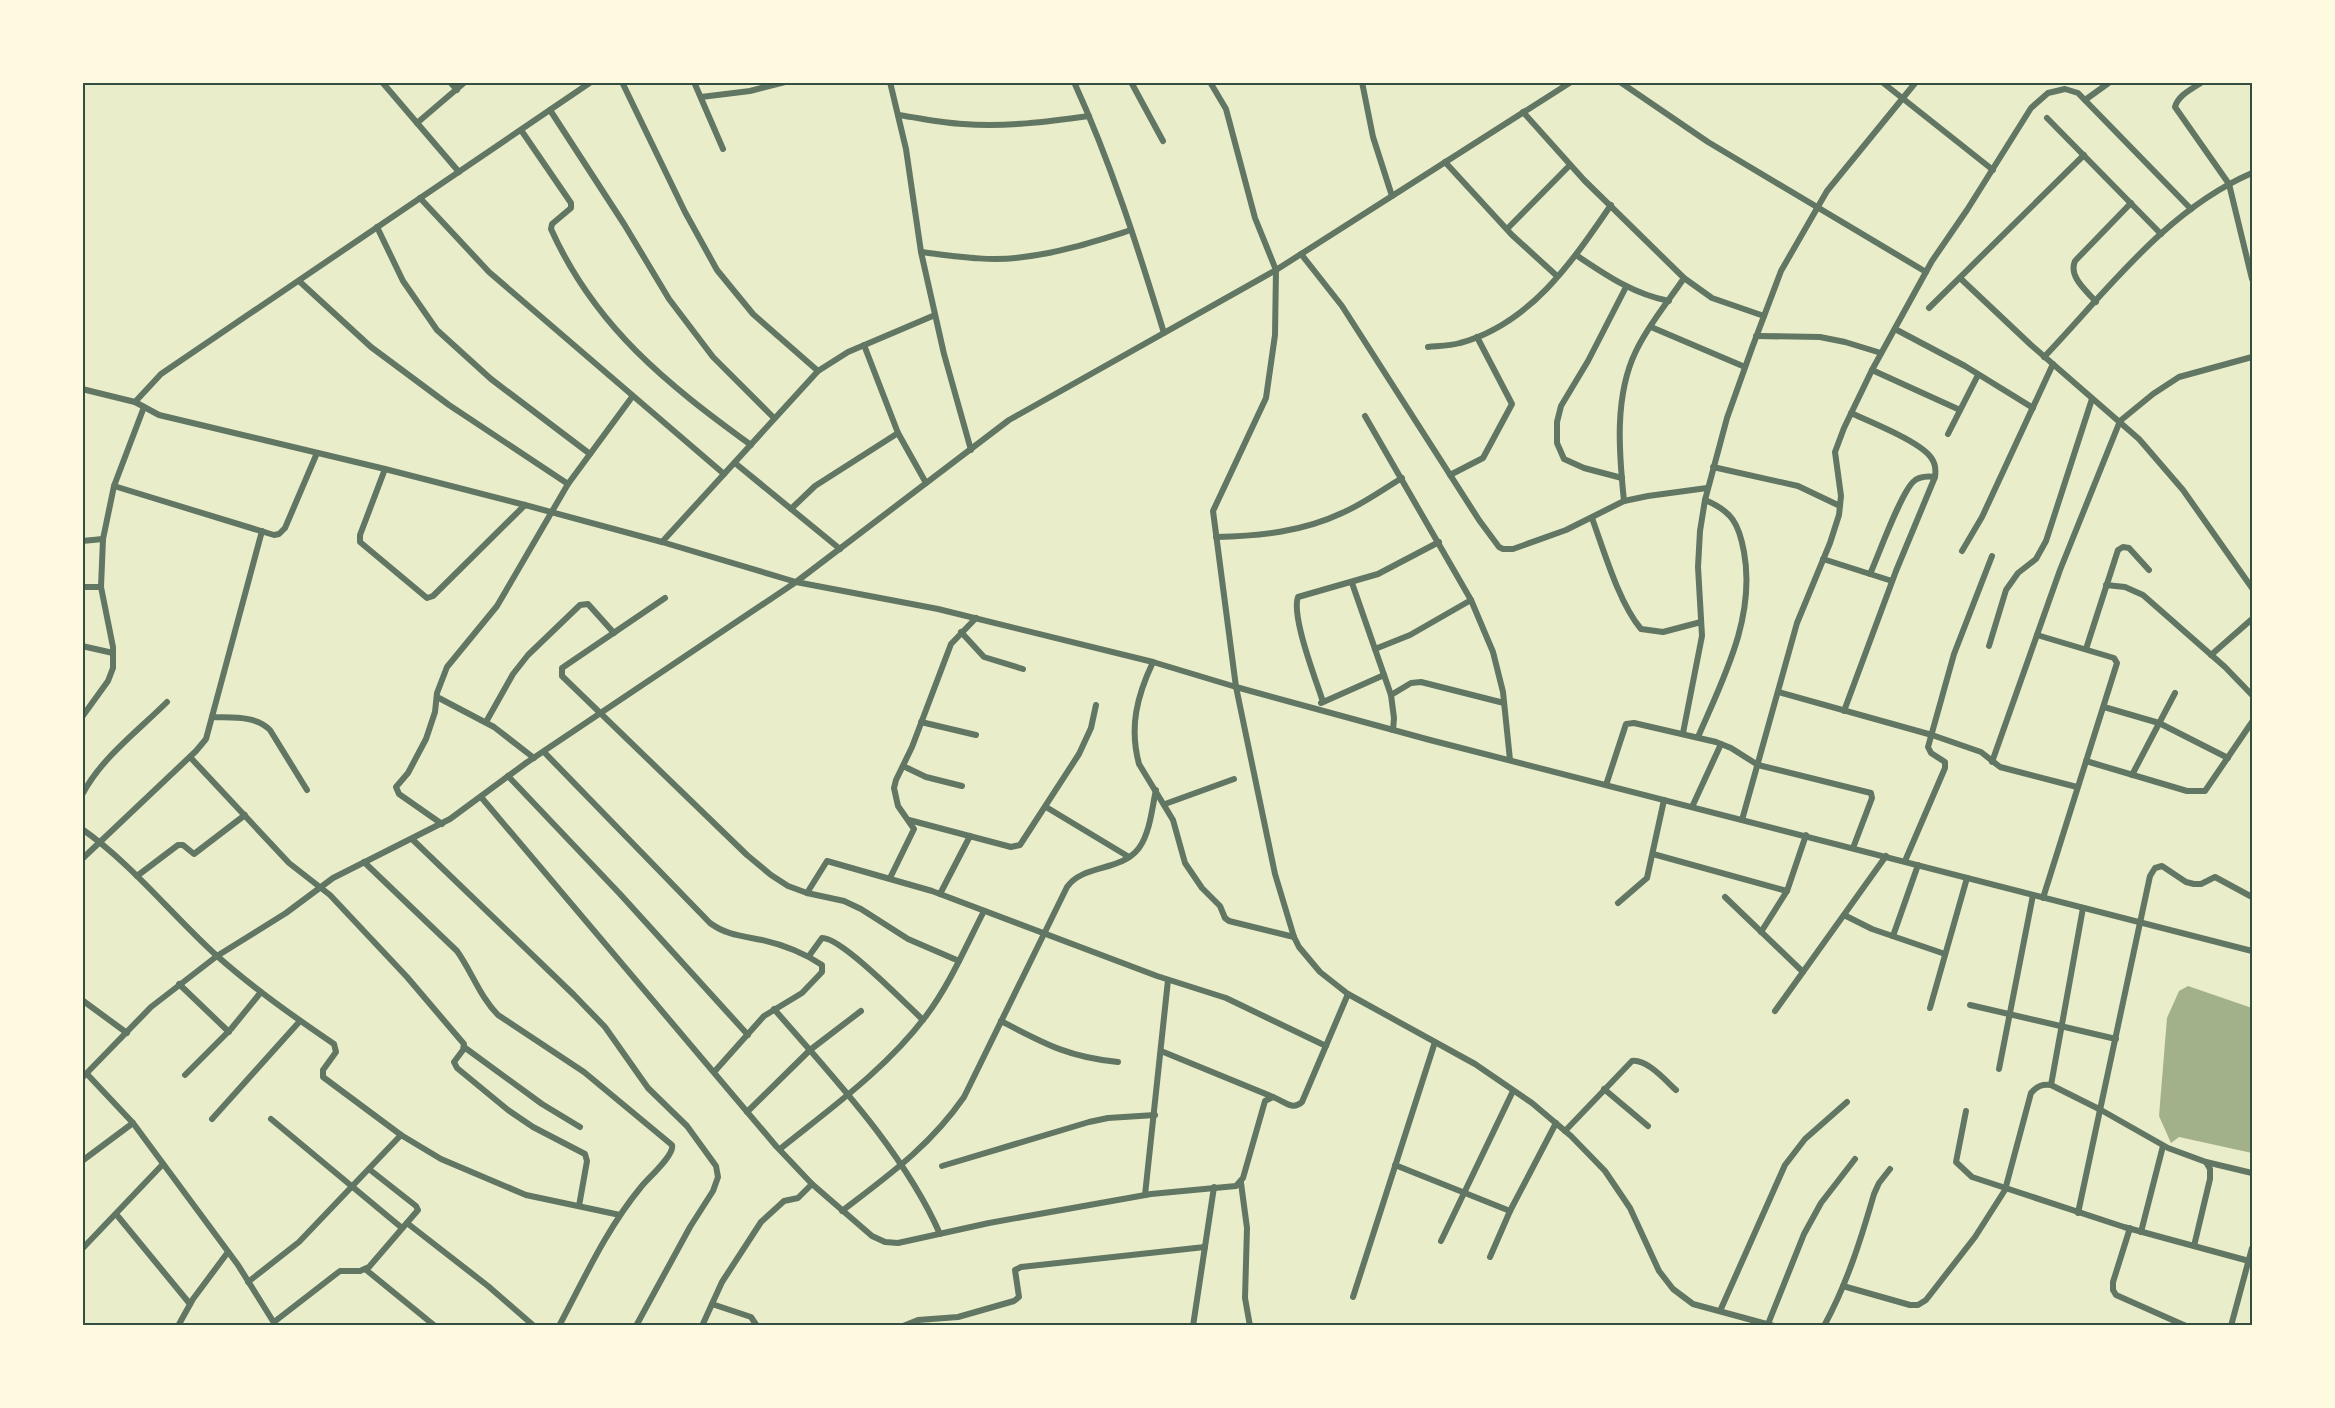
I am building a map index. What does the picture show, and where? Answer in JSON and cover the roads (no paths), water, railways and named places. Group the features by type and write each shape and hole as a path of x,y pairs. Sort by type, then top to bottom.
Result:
{"street":[{"path":"382,82 459,172"},
{"path":"450,82 457,90"},
{"path":"417,123 465,82"},
{"path":"135,402 161,374 591,82"},
{"path":"622,82 680,202 717,270 753,314 818,371"},
{"path":"694,82 723,149"},
{"path":"700,97 750,91 785,82"},
{"path":"890,82 906,149 921,252 944,354 971,450"},
{"path":"1074,82 1131,230 1164,333"},
{"path":"1131,82 1163,141"},
{"path":"1210,82 1226,109 1255,218 1276,270 1275,335 1266,398 1213,512 1236,687 1275,874 1299,948 1320,972 1348,994 1475,1064 1565,1131 1605,1172 1624,1199 1659,1271 1673,1289 1693,1304 1771,1325 1804,1234 1821,1203 1855,1159"},
{"path":"1362,82 1373,137 1392,196"},
{"path":"1620,82 1708,142 1819,206 1866,238 1926,272"},
{"path":"1882,82 1993,170"},
{"path":"1683,733 1702,636 1698,567 1700,531 1707,488 1727,418 1756,336 1781,271 1827,191 1916,82"},
{"path":"2061,82 2065,89"},
{"path":"2085,100 2110,82"},
{"path":"2202,82 2183,95 2176,102 2175,107 2229,184 2252,275"},
{"path":"369,1169 418,1208 416,1213 373,1263 365,1269 340,1271 275,1324 228,1252 133,1123 85,1076 151,1007 217,956 286,913 320,887 364,862 442,824 534,758 796,582 1009,420 1276,270 1571,83"},
{"path":"1742,820 1797,623 1839,515 1841,496 1835,452 1872,370 1926,272 2031,108 2048,93 2065,89 2078,93 2191,209"},
{"path":"550,110 624,224 669,299 713,357 774,418"},
{"path":"1523,112 1570,165 1684,278 1713,298 1764,316"},
{"path":"898,115 963,124 995,125 1027,125 1089,116"},
{"path":"2047,118 2161,234"},
{"path":"521,130 571,203 571,208 552,224 551,229 580,285 618,333 652,367 673,386 751,445"},
{"path":"1929,308 2084,155"},
{"path":"1445,162 1507,230 1557,276"},
{"path":"1507,230 1570,165"},
{"path":"2044,357 2161,234 2191,209 2229,184 2253,173"},
{"path":"420,198 489,272 724,474"},
{"path":"2096,302 2075,277 2073,266 2075,261 2131,203"},
{"path":"1428,346 1458,344 1501,327 1539,297 1576,255 1611,205"},
{"path":"377,227 403,281 437,330 491,379 590,454"},
{"path":"921,252 978,258 1022,258 1078,247 1131,230"},
{"path":"1301,254 1342,306 1495,543 1503,549 1513,549 1592,518 1624,501 1648,495 1707,488"},
{"path":"1576,255 1626,287 1669,301"},
{"path":"1624,501 1622,404 1635,352 1684,278"},
{"path":"1960,278 2044,357 2139,439 2171,476 2251,584"},
{"path":"299,281 371,347 449,405 568,484"},
{"path":"1622,478 1584,468 1564,459 1557,443 1557,422 1561,406 1588,361 1626,287"},
{"path":"662,542 818,371 848,352 935,315"},
{"path":"1651,327 1745,367"},
{"path":"1894,329 2033,408"},
{"path":"1756,336 1820,337 1881,353"},
{"path":"1450,475 1483,458 1512,404 1478,337"},
{"path":"864,345 898,433 926,483"},
{"path":"1992,762 2060,570 2120,421 2153,393 2179,377 2253,357"},
{"path":"1962,551 1982,517 2053,364"},
{"path":"1872,370 1960,410"},
{"path":"1948,434 1978,375"},
{"path":"82,389 135,402 159,415 525,505 662,542 796,582 938,609 1153,662 1393,730 2253,951"},
{"path":"442,824 399,794 396,787 408,773 426,739 435,712 441,680 447,667 497,606 568,484 632,397"},
{"path":"1989,646 2006,590 2018,573 2036,559 2046,541 2092,399"},
{"path":"82,717 108,681 113,669 113,652 101,587 103,539 114,486 144,407"},
{"path":"1844,711 1892,581 1935,477 1936,468 1932,457 1923,450 1900,436 1851,413"},
{"path":"1365,416 1472,600 1493,652 1504,703 1510,760"},
{"path":"791,509 815,486 898,433"},
{"path":"114,486 262,531 279,534 285,528 316,453"},
{"path":"735,463 840,549"},
{"path":"1713,467 1798,486 1840,506"},
{"path":"385,469 360,535 360,542 427,598 433,596 525,505"},
{"path":"1870,574 1913,482 1921,477 1935,477"},
{"path":"1216,537 1270,534 1307,526 1342,513 1401,478"},
{"path":"1698,737 1739,636 1746,606 1748,571 1741,533 1731,516 1719,506 1705,500"},
{"path":"1592,518 1612,573 1634,620 1641,629 1652,633 1663,632 1701,622"},
{"path":"82,859 190,757 206,739 262,531"},
{"path":"82,541 103,539"},
{"path":"1323,702 1301,630 1296,600 1305,593 1352,583 1378,574 1439,542"},
{"path":"2086,649 2118,550 2123,547 2129,548 2149,570"},
{"path":"1905,861 1945,768 1945,762 1929,752 1932,735 1954,654 1992,556"},
{"path":"1823,559 1892,581"},
{"path":"1352,583 1391,695 1393,730"},
{"path":"2106,585 2125,587 2143,595 2253,694"},
{"path":"82,587 101,587"},
{"path":"665,598 560,670 562,676 747,855 771,875 788,886 807,893 844,901 926,948 959,961"},
{"path":"1375,649 1410,635 1472,600"},
{"path":"486,722 513,674 528,655 580,604 588,604 614,633"},
{"path":"890,878 913,832 912,826 898,806 894,788 946,654 951,644 976,618"},
{"path":"2211,655 2253,619"},
{"path":"962,632 984,657 1023,669"},
{"path":"2037,635 2114,658 2117,663 2043,898"},
{"path":"82,646 113,652"},
{"path":"1153,662 1140,689 1135,708 1134,730 1139,764 1173,820 1185,863 1202,888 1220,906 1225,918 1294,937"},
{"path":"1312,707 1383,675"},
{"path":"1391,695 1411,683 1421,682 1504,703"},
{"path":"1778,692 1932,735 1981,752 2000,767 2077,787"},
{"path":"2132,775 2175,693"},
{"path":"437,698 486,722 511,738 534,758"},
{"path":"82,795 90,780 106,762 167,702"},
{"path":"907,820 1016,847 1025,841 1087,740 1096,705"},
{"path":"2104,707 2159,723 2228,758"},
{"path":"212,717 248,719 263,723 270,730 307,790"},
{"path":"921,722 976,735"},
{"path":"2086,761 2187,791 2205,791 2253,722"},
{"path":"1606,785 1626,724 1634,723 1683,733 1721,744 1758,765 1870,794 1872,798 1853,848"},
{"path":"1692,807 1721,744"},
{"path":"544,752 718,930 765,940 809,956 822,965 822,972 802,993 764,1016 715,1071"},
{"path":"190,757 289,862 320,887 407,977 462,1040 464,1047 542,1104 580,1126"},
{"path":"903,766 926,777 962,786"},
{"path":"508,776 620,894 748,1035"},
{"path":"1165,804 1234,779"},
{"path":"842,1211 901,1166 946,1123 964,1097 1073,879 1129,857 1138,849 1144,839 1156,790"},
{"path":"481,797 715,1071 747,1112 812,1184 872,1236 885,1242 898,1243 1145,1195 1236,1186 1240,1183"},
{"path":"1618,903 1644,882 1665,800"},
{"path":"1046,807 1129,857"},
{"path":"137,876 178,845 183,845 192,854 196,853 245,815"},
{"path":"82,829 137,876 217,956 261,992 336,1046 336,1052 323,1070 323,1077 401,1135 441,1160 526,1195 620,1215"},
{"path":"940,894 970,836"},
{"path":"1761,932 1787,891 1806,836"},
{"path":"412,839 597,1019 648,1088 687,1126 716,1166 718,1177 713,1191 690,1227 636,1326"},
{"path":"1653,854 1787,891"},
{"path":"1775,1011 1886,856"},
{"path":"807,893 827,861 890,878 940,894 1168,980 1226,998 1326,1046"},
{"path":"364,862 457,951 467,964 488,1005 498,1015 584,1072 672,1144 671,1154 639,1189 620,1215 559,1326"},
{"path":"1893,936 1918,865"},
{"path":"2078,1213 2150,876 2155,868 2162,866 2186,882 2201,884 2215,877 2253,897"},
{"path":"1930,1008 1966,878"},
{"path":"1998,1069 2033,895"},
{"path":"1725,897 1803,972"},
{"path":"2050,1085 2083,908"},
{"path":"780,1149 881,1067 923,1020 959,961 984,911"},
{"path":"1844,915 1860,924 1945,954"},
{"path":"809,956 822,938 832,940 847,950 923,1020"},
{"path":"1145,1195 1168,980"},
{"path":"179,984 229,1032"},
{"path":"185,1075 229,1032 261,992"},
{"path":"1161,1051 1273,1097 1291,1107 1297,1106 1302,1102 1348,994"},
{"path":"82,1000 126,1033"},
{"path":"1970,1005 2116,1039"},
{"path":"774,1009 848,1094 925,1202 940,1234"},
{"path":"747,1112 810,1050 861,1011"},
{"path":"212,1119 300,1021"},
{"path":"1001,1021 1066,1053 1088,1059 1118,1062"},
{"path":"1353,1297 1435,1042"},
{"path":"464,1047 455,1060 457,1068 498,1103 533,1127 587,1156 579,1206"},
{"path":"1565,1131 1627,1064 1636,1060 1647,1065 1676,1090"},
{"path":"1843,1286 1910,1305 1918,1305 1926,1300 1975,1237 2006,1190 2031,1093 2043,1084 2050,1085 2101,1110 2163,1146 2206,1162 2253,1173"},
{"path":"1604,1089 1648,1126"},
{"path":"1441,1242 1513,1091"},
{"path":"1250,1326 1245,1298 1246,1228 1240,1183 1261,1108 1265,1101 1273,1097"},
{"path":"1720,1311 1785,1165 1805,1139 1847,1102"},
{"path":"1966,1111 1956,1162 1972,1178 2141,1232 2249,1261"},
{"path":"942,1166 1089,1122 1108,1118 1155,1115"},
{"path":"271,1119 352,1188 488,1286 534,1326"},
{"path":"82,1161 133,1123"},
{"path":"1490,1257 1510,1211 1556,1123"},
{"path":"248,1282 299,1242 401,1135"},
{"path":"2141,1232 2163,1146"},
{"path":"2194,1246 2210,1179 2210,1169 2206,1162"},
{"path":"82,1249 163,1164"},
{"path":"1395,1165 1510,1211"},
{"path":"1824,1326 1843,1286 1874,1194 1890,1169"},
{"path":"702,1326 722,1282 744,1244 761,1222 784,1201 798,1198 812,1184"},
{"path":"1193,1326 1214,1188"},
{"path":"116,1215 190,1304"},
{"path":"2130,1228 2113,1282 2113,1290 2129,1301 2186,1326"},
{"path":"903,1326 918,1320 958,1317 1014,1301 1019,1297 1015,1270 1021,1267 1205,1247"},
{"path":"2231,1326 2253,1248"},
{"path":"178,1326 190,1304 228,1252"},
{"path":"365,1269 435,1326"},
{"path":"712,1304 751,1317 757,1326"}]}
